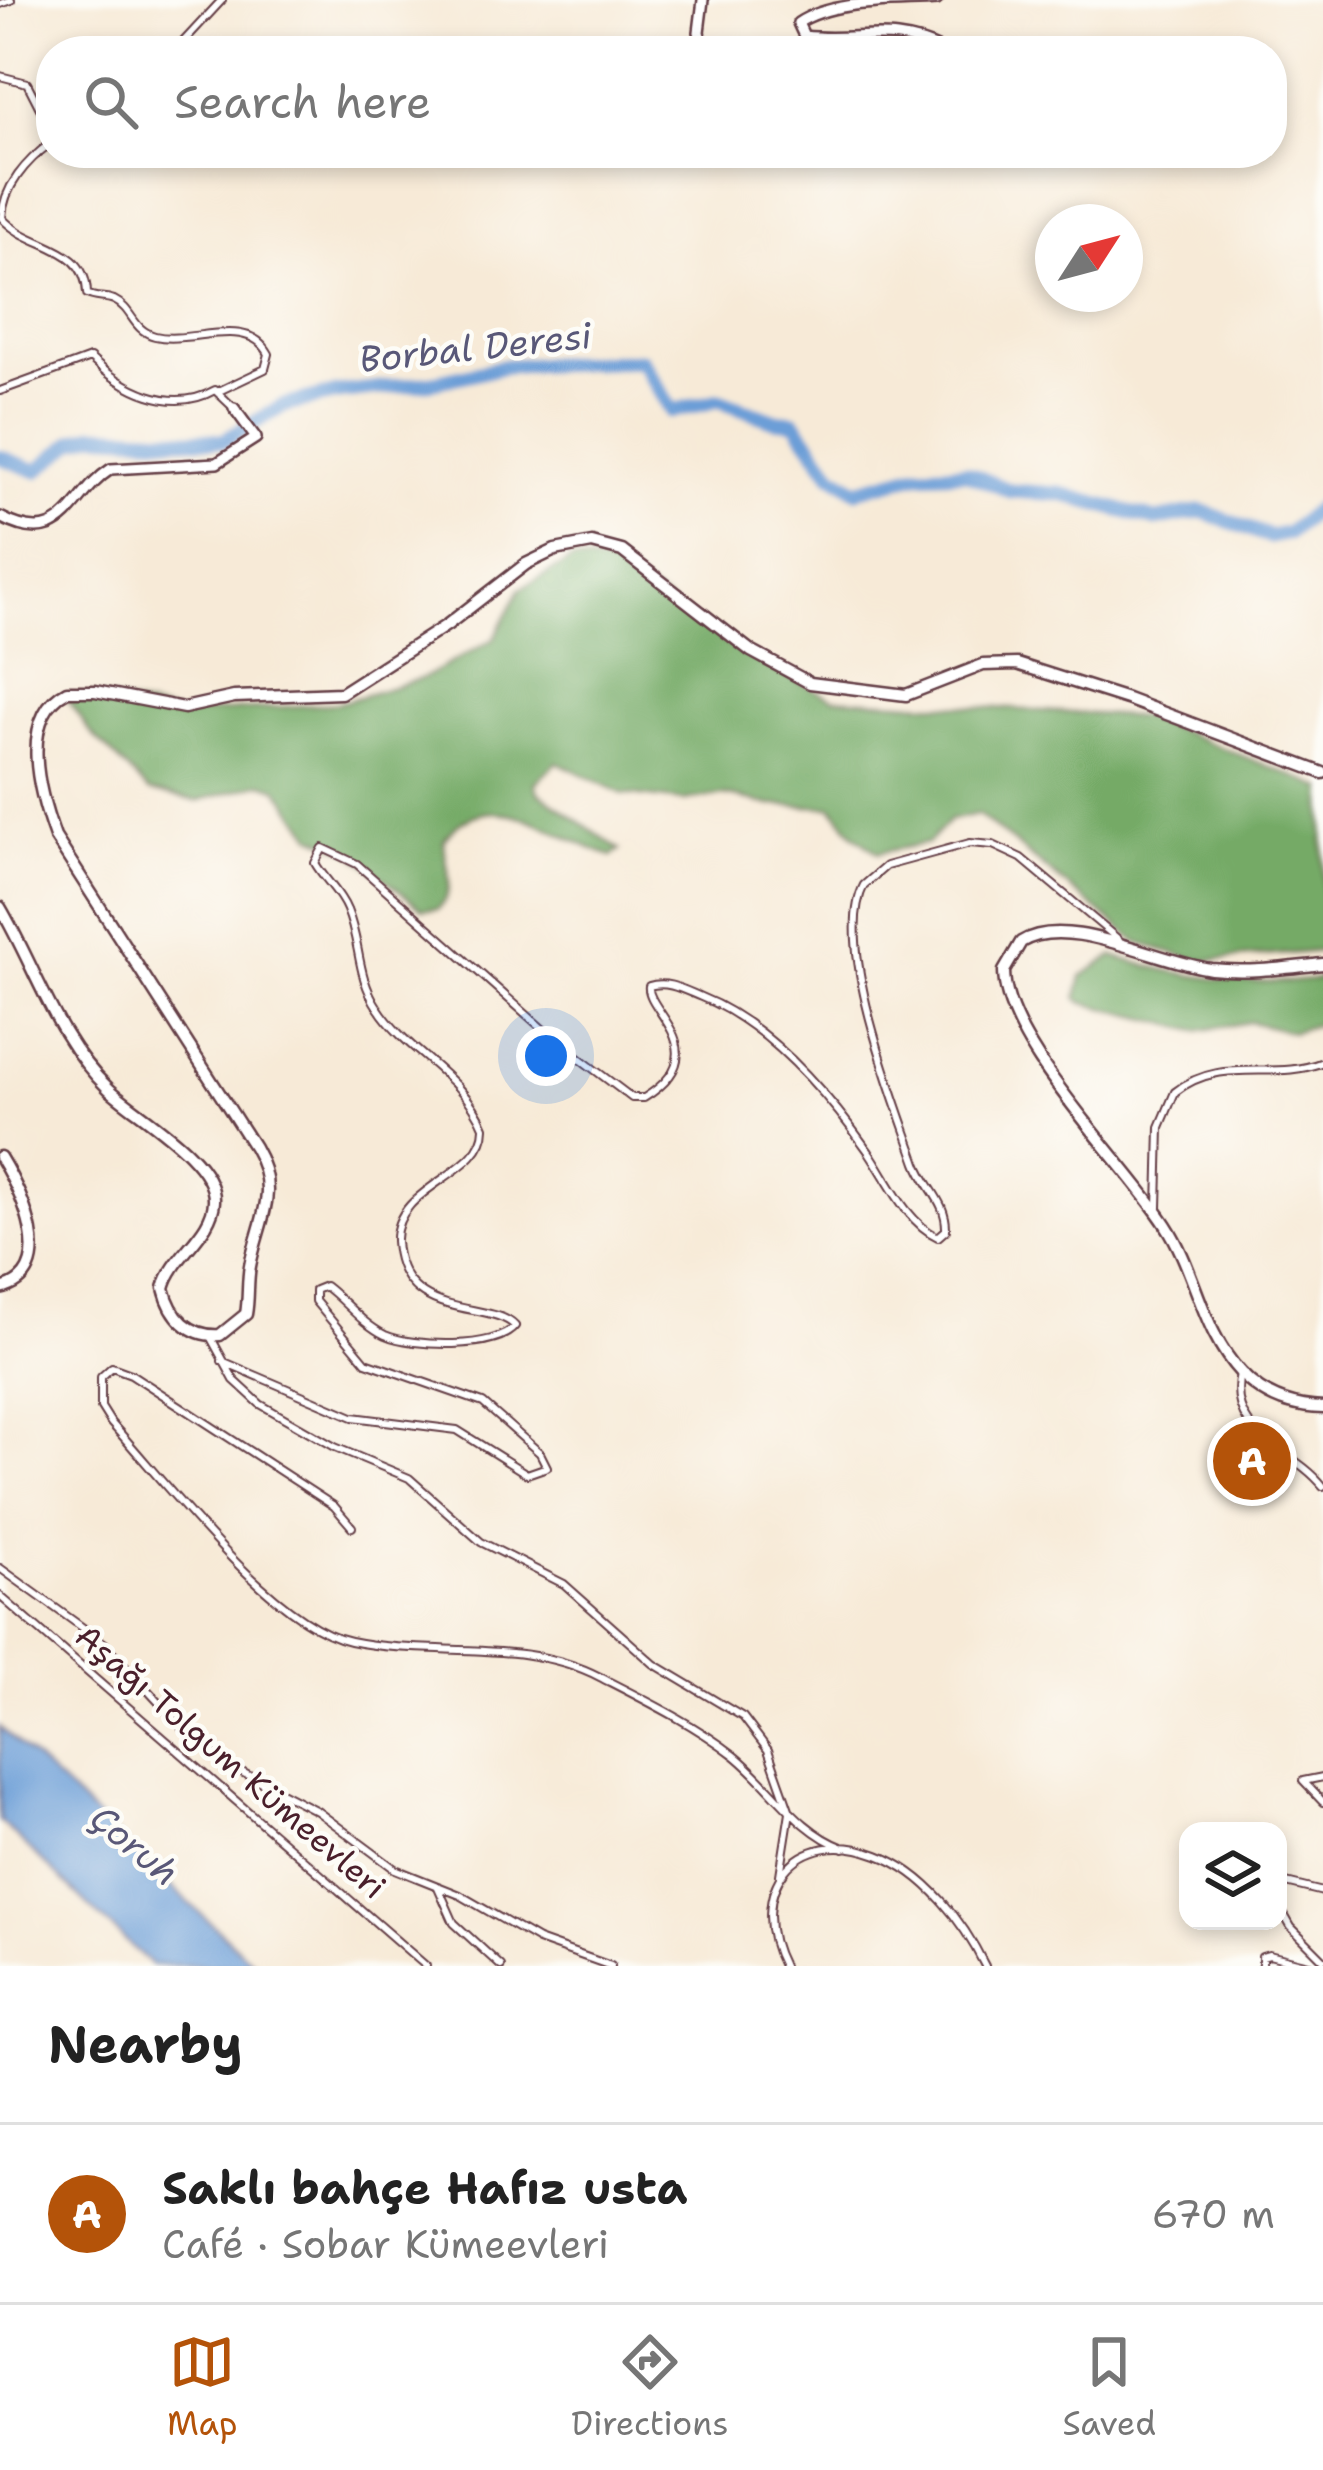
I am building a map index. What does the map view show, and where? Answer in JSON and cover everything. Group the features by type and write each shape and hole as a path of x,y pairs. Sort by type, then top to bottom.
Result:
{"main road":[{"path":"0,907 74,1050 113,1093 206,1174 215,1198 212,1212 176,1259 164,1288 183,1324 210,1336 231,1330 246,1314 251,1258 270,1203 267,1176 254,1147 61,850 38,772 40,723 57,696 80,689 184,708 234,697 341,693 448,625 526,564 555,550 592,543 638,561 779,668 837,690 906,695 983,665 1017,664 1214,730 1323,773"},
{"path":"1323,964 1246,972 1186,965 1071,932 1043,932 1013,950 1004,982 1011,1007 1034,1046 1156,1212 1222,1348 1240,1373 1280,1401 1323,1408"},
{"path":"0,1157 28,1218 34,1251 25,1273 0,1289"}],"street":[{"path":"0,4 11,0"},
{"path":"189,36 222,0"},
{"path":"700,36 703,0"},
{"path":"804,36 798,23 812,11 874,0 937,0"},
{"path":"850,36 877,32 891,36"},
{"path":"0,76 26,82 36,101"},
{"path":"0,391 90,358 111,378 150,396 198,400 265,369 269,354 257,338 240,333 173,339 150,335 134,327 113,300 87,293 84,268 74,258 12,230 2,218 2,202 17,176 36,157"},
{"path":"0,518 24,529 40,527 74,511 111,469 218,464 248,448 256,439 252,430 219,391"},
{"path":"222,1361 327,1409 382,1423 445,1426 527,1474 548,1467 541,1453 483,1403 366,1361 315,1301 315,1290 325,1286 373,1328 410,1341 483,1341 505,1336 515,1326 509,1319 459,1311 431,1298 414,1281 399,1252 397,1234 406,1214 479,1147 484,1127 458,1087 399,1036 371,998 360,972 348,912 315,863 322,848 357,864 554,1039 632,1097 644,1098 657,1089 677,1047 676,1029 649,999 649,986 671,985 736,1013 812,1085 864,1146 903,1204 938,1237 946,1230 943,1205 919,1168 869,1019 857,930 864,885 886,866 970,843 993,844 1032,866 1130,951"},
{"path":"1156,1212 1162,1194 1160,1127 1175,1092 1220,1070 1306,1069 1323,1062"},
{"path":"210,1336 222,1361 260,1404 335,1447 409,1478 481,1542 564,1584 654,1664 725,1703 768,1750 790,1812 780,1876 766,1916 783,1966"},
{"path":"352,1527 334,1506 131,1374 112,1367 101,1377 101,1407 111,1423 242,1568 313,1626 351,1642 536,1656 594,1673 722,1747 814,1834 844,1848 877,1854 930,1889 985,1966"},
{"path":"1240,1373 1238,1401 1253,1432 1302,1462 1323,1486"},
{"name":"Aşağı Tolgum Kümeevleri","path":"0,1568 129,1665 203,1748 332,1821 394,1869 538,1940 611,1966"},
{"name":"Aşağı Tolgum Kümeevleri","path":"0,1596 426,1966"},
{"path":"1323,1777 1303,1781 1323,1802"},
{"path":"780,1876 810,1853 844,1848"},
{"path":"1287,1883 1323,1892"},
{"name":"Aşağı Tolgum Kümeevleri","path":"438,1887 454,1924 501,1966"},
{"path":"1287,1920 1320,1964"},
{"path":"1262,1966 1262,1957 1269,1955 1320,1964"}],"green space":[{"path":"572,560 616,564 738,652 833,698 1145,717 1323,788 1323,951 1201,961 1138,943 978,814 950,820 928,843 878,853 854,835 832,807 771,805 724,795 684,801 623,794 557,762 535,783 538,792 620,850 612,856 525,818 482,813 462,822 444,840 448,893 438,909 422,909 350,851 313,836 277,788 262,783 197,801 149,791 90,732 66,698 93,696 181,714 339,703 423,678 494,639 520,589"},
{"path":"1113,956 1216,979 1323,979 1323,1023 1292,1032 1250,1022 1197,1031 1083,1003 1077,998 1082,976"}],"water":[{"path":"0,1727 257,1966 151,1965 0,1821"}],"waterway":[{"name":"Borbal Deresi","path":"0,457 37,471 74,441 94,434 223,441 283,406 337,393 434,382 506,366 641,360 672,411 719,400 774,420 795,422 832,474 857,490 917,474 965,472 1011,491 1061,494 1156,520 1202,511 1270,537 1288,533 1323,504"}],"place":[{"name":"Saklı bahçe Hafız usta","path":"1252,1461"}],"water label":[{"name":"Çoruh","path":"135,1845"}]}
